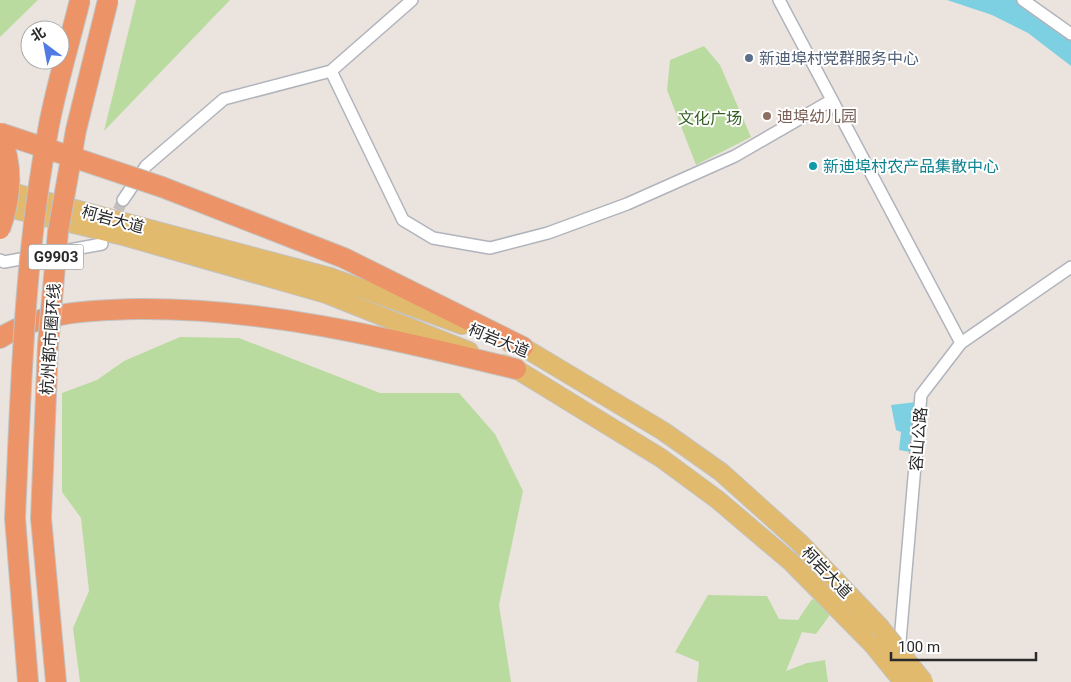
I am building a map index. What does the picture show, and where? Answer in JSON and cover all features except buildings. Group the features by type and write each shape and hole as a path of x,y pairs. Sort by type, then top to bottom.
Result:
{"highway":[{"name":"杭州都市圈环线","path":"28,682 15,518 23,344 33,231 49,124 80,0"},
{"name":"杭州都市圈环线","path":"56,682 41,518 48,345 58,232 76,130 108,0"},
{"path":"0,134 162,187 344,258 523,347"},
{"path":"0,134 9,161 10,176 6,212 0,229"},
{"path":"0,338 34,322 72,312 172,309 253,315 344,329 516,370"}],"main road":[{"name":"柯岩大道","path":"0,189 330,276 523,347 663,431 721,472 800,543 880,626 925,682"},
{"name":"柯岩大道","path":"0,206 123,236 326,294 516,370 662,458 718,500 791,562 873,645 903,682"}],"street":[{"path":"123,200 146,166 224,99 332,71 412,0"},
{"path":"779,0 961,342"},
{"path":"1023,0 1071,34"},
{"path":"332,71 403,220 433,238 490,248 548,233 627,204 735,156 832,100"},
{"path":"0,260 4,262 102,244"},
{"name":"容山公路","path":"897,682 921,395 961,342 1071,267"}],"green space":[{"path":"0,0 38,0 0,37"},
{"path":"136,0 230,0 104,131"},
{"name":"文化广场","path":"704,46 720,65 751,137 696,165 667,90 670,60"},
{"path":"180,337 239,338 380,393 459,393 495,434 523,491 499,605 511,682 80,682 73,628 89,591 81,518 62,492 62,393 97,380 124,361"},
{"path":"708,595 767,596 779,619 798,620 812,599 835,608 816,634 802,632 786,671 807,663 825,660 828,682 697,682 699,662 675,652"}],"water":[{"path":"947,0 1020,0 1071,39 1071,66 1028,33 992,15"},
{"path":"916,402 910,452 899,450 901,432 896,430 891,405"}],"tunnel":[{"path":"111,225 123,200"}],"place":[{"name":"新迪埠村党群服务中心","path":"749,58"},
{"name":"迪埠幼儿园","path":"767,116"},
{"name":"新迪埠村农产品集散中心","path":"813,166"}]}
